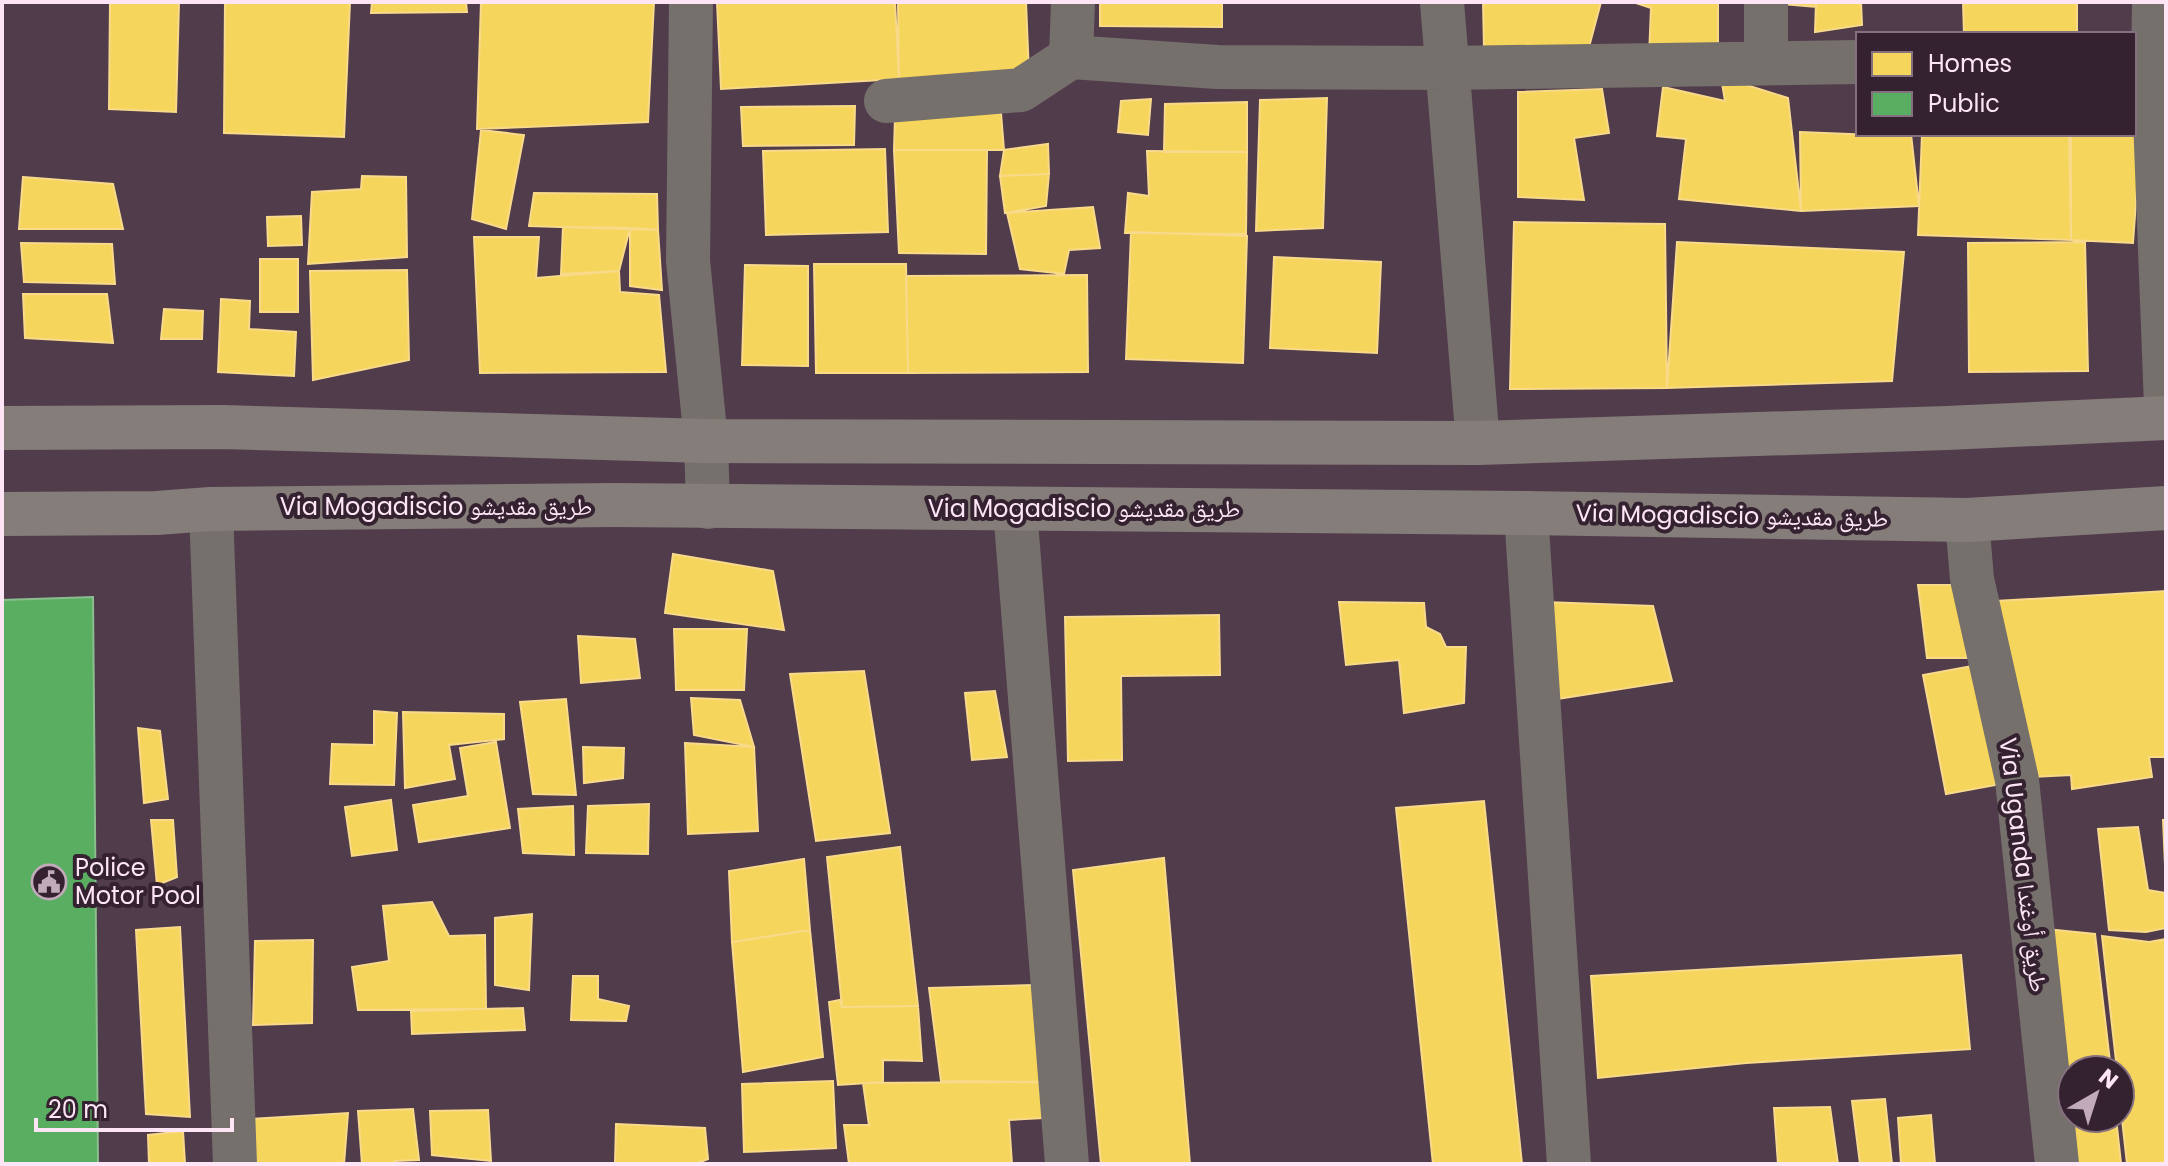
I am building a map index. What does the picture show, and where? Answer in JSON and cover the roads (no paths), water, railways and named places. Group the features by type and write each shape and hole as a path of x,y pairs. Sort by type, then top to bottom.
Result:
{"highway":[{"path":"2,428 223,427 706,441 1478,443 2166,418"},
{"name":"Via Mogadiscio طريق مقديشو","path":"2,514 599,505 1967,520 2166,508"}],"street":[{"path":"691,2 688,261 706,441 708,507"},
{"path":"1071,57 1073,2"},
{"path":"1442,2 1478,443"},
{"path":"1766,2 1766,63"},
{"path":"2154,2 2151,66 2166,406"},
{"path":"886,101 1021,90 1071,57 1217,67 1449,68 1856,62"},
{"path":"211,509 235,1164"},
{"path":"1015,509 1067,1164"},
{"path":"1526,513 1569,1164"},
{"name":"Via Uganda طريق أوغندا","path":"1967,520 1972,579 2017,780 2057,1164"}],"place":[{"name":"Police Motor Pool","path":"49,882"}]}
